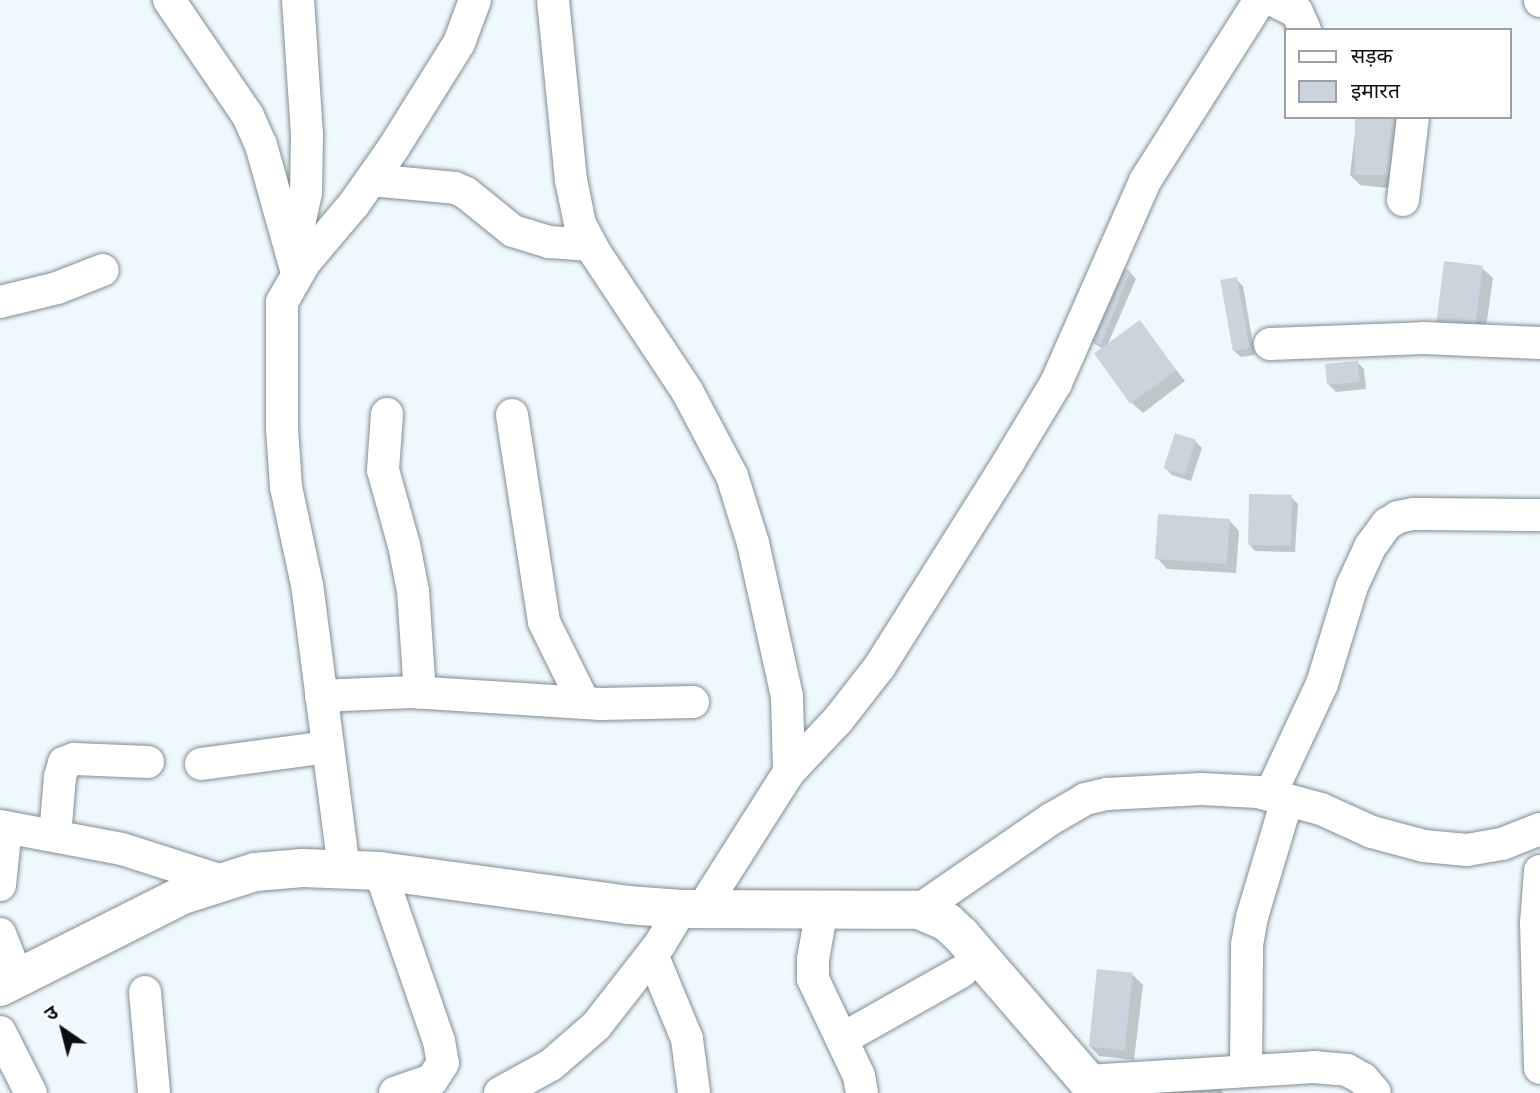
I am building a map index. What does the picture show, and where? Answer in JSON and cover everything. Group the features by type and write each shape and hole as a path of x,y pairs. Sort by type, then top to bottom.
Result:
{"highway":[{"path":"9,982 183,895 222,881 279,870 362,870 628,905 692,909 919,910 941,918 961,935 1092,1087"}],"street":[{"path":"169,0 248,116 261,145 294,265"},
{"path":"298,0 307,135 306,193 294,265 282,302 283,458 307,585 328,747 362,870 439,1041 443,1063 444,1083 432,1080 396,1093"},
{"path":"294,265 371,180 453,52 475,0"},
{"path":"553,0 574,199 580,224 687,391 732,476 753,543 788,696 789,772"},
{"path":"500,1093 551,1065 596,1026 692,909 789,772 838,720 880,666 1056,383 1145,181 1260,0"},
{"path":"1273,0 1297,12 1304,28"},
{"path":"1403,200 1413,119"},
{"path":"371,180 456,188 513,231 549,242 591,245"},
{"path":"0,302 57,288 103,270"},
{"path":"1270,344 1423,338 1540,343"},
{"path":"387,414 383,470 404,545 413,591 420,693"},
{"path":"512,415 544,622 584,703"},
{"path":"1246,1070 1247,945 1278,797 1322,684 1352,586 1370,547 1387,524 1398,517 1413,514 1540,515"},
{"path":"321,696 420,693 584,703 693,702"},
{"path":"201,764 328,747"},
{"path":"55,836 60,777 64,763 74,759 148,762"},
{"path":"919,910 1015,842 1085,799 1131,791 1189,789 1278,797 1321,809 1372,832 1424,846 1467,850 1503,844 1540,829"},
{"path":"0,885 3,826 122,849 222,881"},
{"path":"1540,871 1536,923 1540,1067"},
{"path":"822,909 813,959 813,979 842,1039 862,1093"},
{"path":"0,934 9,982"},
{"path":"650,958 656,964 687,1039 694,1093"},
{"path":"842,1039 961,972"},
{"path":"145,992 154,1093"},
{"path":"0,1032 31,1093"},
{"path":"1092,1087 1246,1070 1314,1067 1347,1070 1363,1079 1376,1093"}],"building":[{"path":"1355,119 1395,119 1395,175 1355,175"},
{"path":"1444,261 1483,266 1474,337 1435,332"},
{"path":"1114,264 1131,271 1101,345 1084,338"},
{"path":"1237,277 1250,348 1233,351 1220,280"},
{"path":"1140,320 1176,370 1130,404 1094,354"},
{"path":"1358,361 1360,382 1327,385 1325,364"},
{"path":"1175,433 1196,440 1184,475 1164,468"},
{"path":"1249,494 1292,495 1291,546 1248,545"},
{"path":"1158,514 1230,519 1227,564 1155,559"},
{"path":"1097,969 1133,973 1125,1050 1089,1047"}]}
